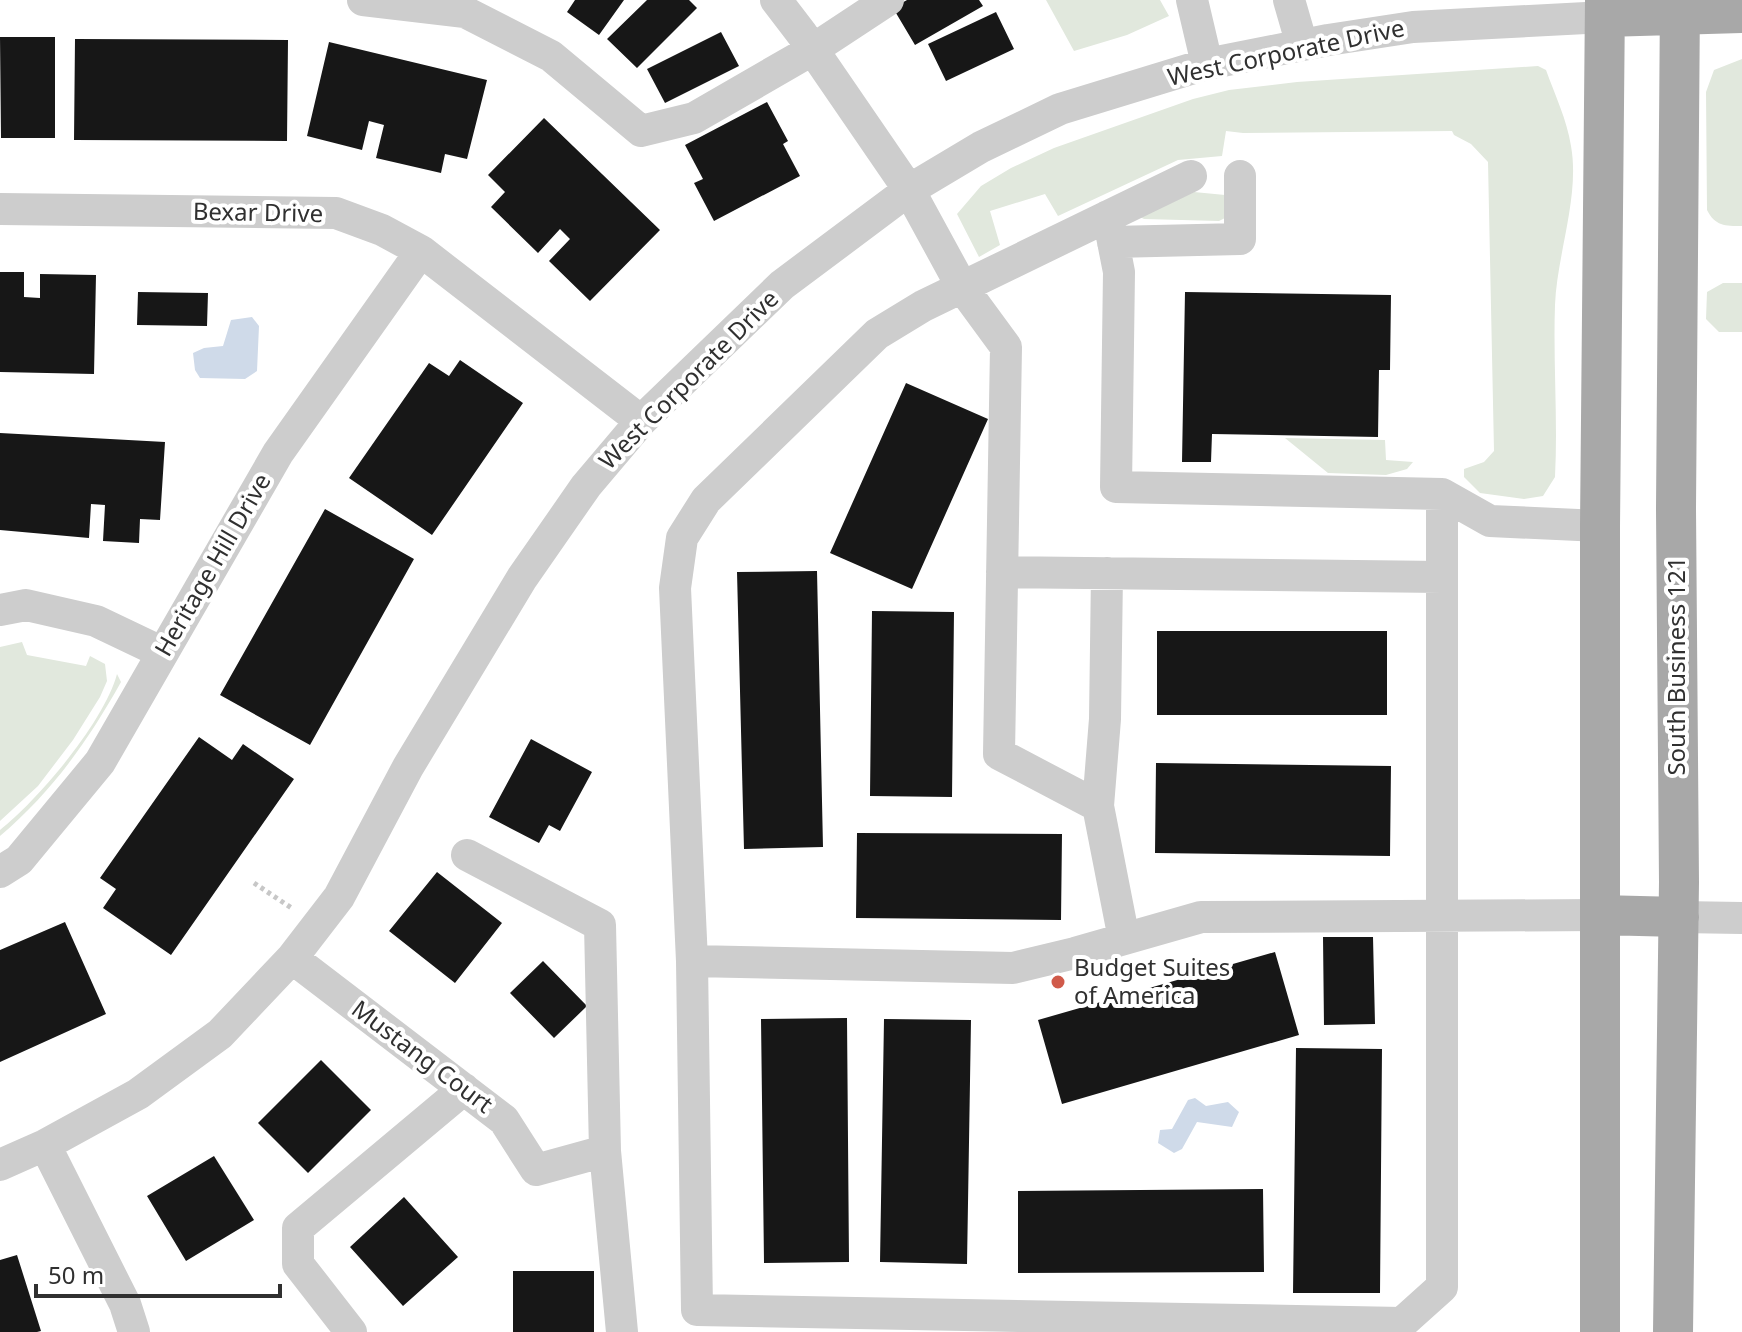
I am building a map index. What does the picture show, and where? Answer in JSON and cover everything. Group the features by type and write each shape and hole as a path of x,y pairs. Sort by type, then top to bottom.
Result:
{"main road":[{"path":"1600,1332 1600,526 1605,8 1679,8 1742,13"},
{"name":"South Business 121","path":"1673,1332 1679,917 1676,480 1679,8"},
{"path":"1600,915 1679,917"}],"street":[{"path":"363,0 465,12 551,56 641,131 694,118 812,50 888,0"},
{"path":"776,0 909,190 962,287 1006,347 999,754 1098,806"},
{"path":"1192,0 1207,64"},
{"path":"1289,0 1302,45"},
{"name":"West Corporate Drive","path":"0,1165 45,1145 138,1094 220,1034 292,958 339,897 408,767 522,578 586,486 641,421 782,285 909,190 981,147 1060,109 1207,64 1302,45 1408,13 1605,8"},
{"path":"1191,176 1111,229 962,287 877,334 706,500 682,538 675,588 692,961 697,1310 1402,1323 1442,1287 1442,494"},
{"path":"1111,229 1240,239 1240,176"},
{"name":"Bexar Drive","path":"0,209 336,213 382,230 421,251 641,421"},
{"path":"1111,229 1119,272 1116,487 1442,494 1490,521 1600,526"},
{"name":"Heritage Hill Drive","path":"0,872 19,860 100,762 278,453 421,251"},
{"path":"1002,572 1442,577"},
{"path":"1107,573 1105,719 1098,806 1124,939"},
{"path":"0,610 26,605 96,621 161,652"},
{"path":"467,855 600,925 605,1151 622,1332"},
{"path":"692,961 1013,968 1201,917 1600,915"},
{"path":"1679,917 1742,918"},
{"name":"Mustang Court","path":"292,958 504,1120 536,1170 605,1151"},
{"path":"351,1332 298,1264 298,1228 464,1089"},
{"path":"45,1145 125,1304 134,1332"}],"shaded area":[{"path":"1046,0 1160,0 1169,16 1127,35 1074,51"},
{"path":"1742,59 1742,226 1730,226 1717,222 1707,210 1706,92 1714,70"},
{"path":"1538,66 1546,70 1560,108 1569,136 1573,165 1573,185 1555,305 1555,477 1543,496 1524,499 1480,493 1464,477 1464,469 1484,462 1494,451 1488,162 1471,144 1452,131 1226,131 1222,156 1178,160 1058,216 1045,194 990,211 1000,245 979,257 957,214 981,186 1011,168 1054,148 1193,99 1229,90 1297,82"},
{"path":"1194,192 1225,195 1227,217 1219,221 1140,217"},
{"path":"1723,283 1742,283 1742,332 1719,332 1706,319 1707,292"},
{"path":"1285,438 1385,440 1386,460 1413,462 1407,469 1386,475 1328,473"},
{"path":"22,642 27,655 86,666 90,656 105,664 107,681 73,740 38,786 0,821 0,647"},
{"path":"117,674 121,682 82,745 36,802 0,836 0,830 51,780 85,736 110,693"}],"water":[{"path":"252,317 259,326 257,371 245,379 200,378 195,370 193,353 223,346 231,320"},
{"path":"1195,1098 1206,1106 1228,1102 1239,1112 1232,1127 1197,1122 1182,1149 1174,1153 1158,1143 1160,1130 1172,1129 1188,1100"}],"building":[{"path":"575,0 624,0 599,35 567,12"},
{"path":"647,0 689,0 697,8 637,68 607,39"},
{"path":"907,0 979,0 983,6 915,45 893,8"},
{"path":"996,12 1014,49 946,81 928,44"},
{"path":"721,32 739,66 665,103 647,69"},
{"path":"0,37 55,37 55,138 1,138"},
{"path":"75,39 288,40 287,141 74,140"},
{"path":"329,42 487,80 467,159 445,154 441,173 376,158 384,125 369,121 362,150 307,136"},
{"path":"767,102 788,141 783,144 800,176 714,221 694,183 703,179 685,145"},
{"path":"544,118 660,230 590,301 549,261 570,239 560,229 538,253 491,207 505,192 488,175"},
{"path":"0,272 24,272 24,297 40,298 40,274 96,275 94,374 0,372"},
{"path":"138,292 208,293 207,326 137,325"},
{"path":"1185,292 1391,295 1390,370 1379,370 1378,437 1212,434 1211,462 1182,462"},
{"path":"460,360 523,403 432,535 349,478 429,363 449,376"},
{"path":"906,383 988,419 912,589 830,553"},
{"path":"0,433 165,442 160,520 140,519 139,543 103,541 105,505 91,504 89,538 0,530"},
{"path":"325,509 414,559 310,745 220,695"},
{"path":"817,571 823,847 744,849 737,572"},
{"path":"872,611 954,612 952,797 870,796"},
{"path":"1157,631 1387,631 1387,715 1157,715"},
{"path":"199,737 232,760 243,744 294,779 171,955 103,908 116,889 100,878"},
{"path":"531,739 592,772 560,831 549,825 539,843 489,817"},
{"path":"1156,763 1391,766 1390,856 1155,853"},
{"path":"857,833 1062,834 1061,920 856,918"},
{"path":"437,872 502,923 455,983 389,931"},
{"path":"65,922 106,1014 0,1062 0,950"},
{"path":"1323,937 1373,937 1375,1024 1324,1025"},
{"path":"1275,952 1299,1035 1062,1104 1038,1020"},
{"path":"543,961 587,1006 554,1038 510,993"},
{"path":"847,1018 849,1262 764,1263 761,1019"},
{"path":"884,1019 971,1020 967,1264 880,1262"},
{"path":"1296,1048 1382,1049 1380,1293 1293,1293"},
{"path":"321,1060 371,1110 308,1173 258,1123"},
{"path":"214,1156 254,1220 186,1261 147,1196"},
{"path":"1263,1189 1264,1272 1018,1273 1018,1191"},
{"path":"404,1197 458,1257 403,1306 350,1247"},
{"path":"17,1255 41,1331 0,1332 0,1260"},
{"path":"513,1271 594,1271 594,1332 513,1332"}],"place":[{"name":"Budget Suites of America","path":"1058,982"}]}
